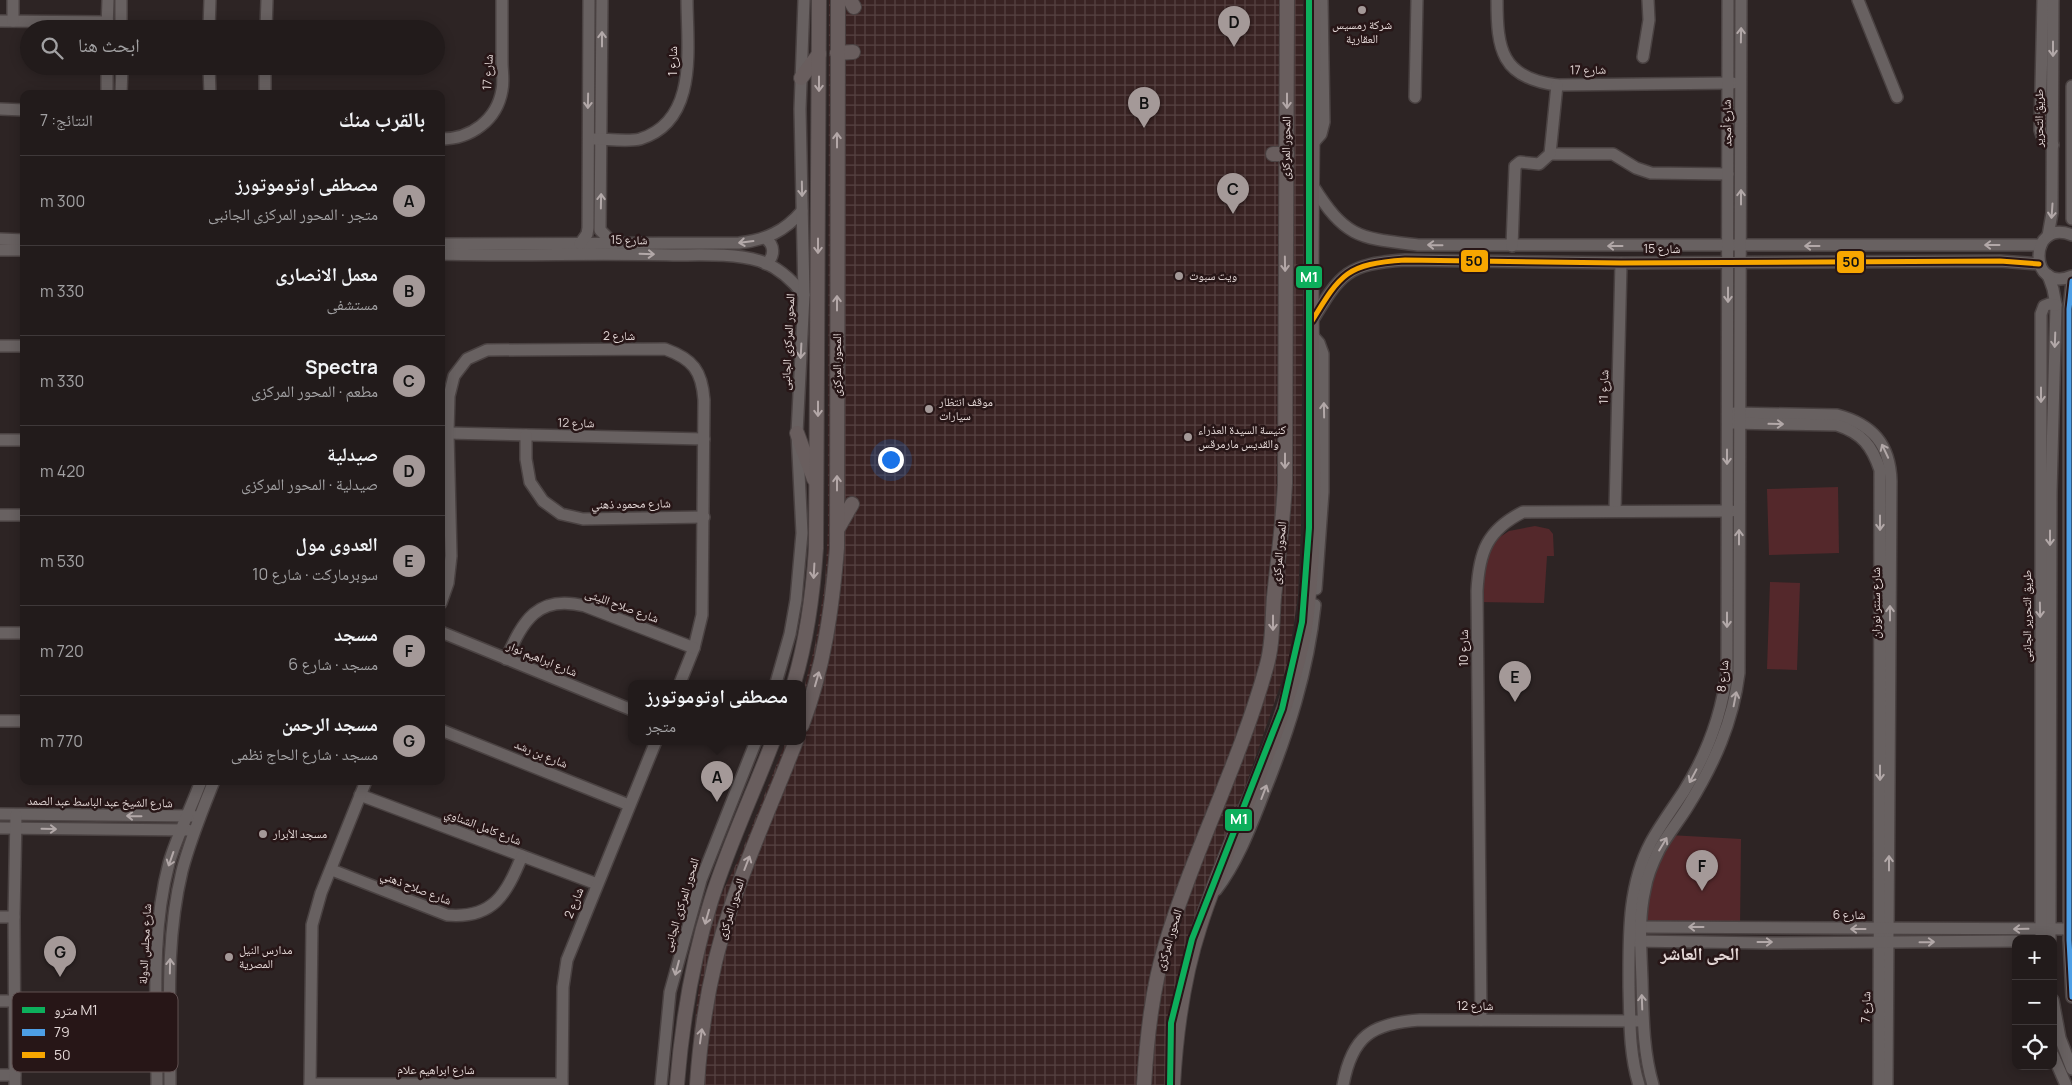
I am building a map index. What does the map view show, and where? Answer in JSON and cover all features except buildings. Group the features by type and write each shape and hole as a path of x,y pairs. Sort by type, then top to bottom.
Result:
{"main road":[{"name":"المحور المركزى","path":"795,680 814,587 817,488 819,0"},
{"name":"المحور المركزى","path":"806,712 818,673 827,632 834,590 837,530 838,0"},
{"name":"المحور المركزى","path":"1144,1085 1151,1010 1166,943 1247,727 1270,650 1285,484 1285,237 1280,154 1287,65 1288,0"},
{"name":"المحور المركزى","path":"1173,1085 1176,1038 1185,980 1210,897 1273,744 1303,640 1310,591 1313,522 1313,0"},
{"path":"837,53 853,52"},
{"path":"801,78 819,54"},
{"path":"1287,65 1302,61 1314,64"},
{"path":"797,433 817,488"},
{"path":"837,530 852,504"},
{"name":"المحور المركزى","path":"677,1085 681,1039 698,949 714,892 772,745"},
{"path":"762,772 766,778 773,779 794,747"},
{"name":"المحور المركزى","path":"697,1085 700,1042 717,953 740,881 794,747"},
{"path":"741,821 760,796 769,796 772,801"}],"street":[{"path":"13,0 13,21"},
{"path":"108,0 108,20"},
{"path":"121,0 121,20"},
{"path":"209,20 210,0"},
{"path":"266,20 267,0"},
{"name":"شارع 17","path":"445,138 463,136 478,129 489,118 498,104 502,89 502,0"},
{"path":"580,244 588,228 589,0"},
{"path":"602,0 600,230 614,244"},
{"name":"شارع 1","path":"587,139 640,140 663,127 679,107 686,82 687,0"},
{"name":"المحور المركزى الجانبى","path":"777,680 790,634 799,572 802,533 797,433 804,295 800,109 804,0"},
{"path":"1313,143 1321,134 1324,122 1322,0"},
{"path":"1415,97 1416,0"},
{"name":"شارع 17","path":"1497,0 1498,40 1504,55 1513,68 1526,78 1558,85 1740,83"},
{"path":"1643,57 1649,20 1648,0"},
{"name":"شارع أمجد","path":"1728,0 1728,246"},
{"name":"شارع أمجد","path":"1741,0 1741,246"},
{"path":"1858,0 1897,97"},
{"path":"2042,0 2040,130 2047,142 2053,145"},
{"name":"طريق التحرير","path":"2039,264 2038,254 2045,240 2052,213 2053,0"},
{"path":"0,21 20,21"},
{"path":"107,75 107,90"},
{"path":"121,90 122,75"},
{"path":"209,75 210,90"},
{"path":"265,75 265,90"},
{"path":"1512,246 1515,166 1520,162 1539,164 1550,154 1558,85"},
{"path":"2072,86 2072,219"},
{"path":"0,109 20,110"},
{"path":"1550,154 1613,154 1636,168 1650,173 1728,174"},
{"name":"شارع 15","path":"1313,186 1326,207 1340,223 1355,233 1366,238 1418,245 1741,246 2045,240 2060,232 2072,235"},
{"name":"شارع 15","path":"445,254 550,249 580,244 739,243 775,234 791,224 802,211"},
{"path":"765,238 773,250 772,258 766,264"},
{"path":"0,239 20,240"},
{"name":"شارع 15","path":"445,244 739,257 766,264 778,270 794,282 804,295"},
{"name":"شارع 8","path":"1639,1085 1633,1058 1630,1021 1635,927 1635,885 1648,849 1692,777 1721,711 1727,671 1728,246"},
{"name":"شارع 8","path":"1635,927 1651,869 1663,844 1703,781 1726,732 1732,712 1737,682 1739,652 1741,246"},
{"path":"0,250 20,250"},
{"name":"شارع 15","path":"1312,328 1338,281 1349,272 1375,262 1406,260 1621,263 2000,261 2039,264"},
{"name":"شارع 11","path":"1615,511 1621,263"},
{"path":"2039,264 2048,275 2063,279 2072,276"},
{"name":"طريق التحرير الجانبى","path":"2047,935 2040,585 2046,503 2041,314 2044,306 2049,304 2056,305 2048,275"},
{"path":"2072,282 2070,310 2069,934 2072,998"},
{"path":"0,346 20,346"},
{"name":"شارع 2","path":"445,588 450,569 446,515 449,396 454,376 467,359 487,350 665,349 682,355 695,367 703,382 704,517 702,615 694,648 681,680"},
{"name":"شارع سنتر نوران","path":"1727,418 1837,425 1850,429 1870,445 1880,470 1885,929"},
{"name":"شارع 12","path":"448,434 704,440"},
{"name":"شارع محمود ذهني","path":"526,435 526,459 530,482 542,501 561,514 583,519 704,517"},
{"path":"0,440 20,440"},
{"name":"شارع 10","path":"1481,1020 1477,591 1480,560 1487,542 1496,530 1508,520 1523,512 1739,511"},
{"path":"0,515 20,516"},
{"name":"شارع صلاح الليثى","path":"506,659 520,628 529,617 541,608 555,603 570,603 584,606 694,648"},
{"path":"0,633 20,633"},
{"name":"شارع ابراهيم نوار","path":"445,634 628,708"},
{"path":"0,721 20,721"},
{"name":"شارع بن رشد","path":"445,732 629,805"},
{"name":"شارع 2","path":"562,1085 564,974 571,946 654,745"},
{"name":"المحور المركزى الجانبى","path":"661,1085 670,992 701,880 754,745"},
{"name":"شارع مجلس الدولة","path":"157,992 158,927 162,894 170,862 200,785"},
{"path":"171,992 172,931 182,871 194,830 212,785"},
{"path":"310,1085 312,925 321,893 332,870 364,785"},
{"name":"شارع كامل الشناوي","path":"360,796 597,884"},
{"name":"شارع الشيخ عبد الباسط عبد الصمد","path":"0,814 200,816"},
{"path":"14,992 16,815"},
{"path":"0,828 194,830"},
{"name":"شارع صلاح ذهني","path":"332,870 447,915 462,916 478,913 492,906 503,896 522,856"},
{"path":"0,917 14,917"},
{"name":"شارع 6","path":"1635,927 1885,929 2047,935 2069,934"},
{"name":"شارع 7","path":"1879,1085 1885,929"},
{"path":"1634,940 1884,942 2012,940"},
{"name":"شارع 8","path":"1634,940 1643,1021 1653,1085"},
{"name":"شارع 7","path":"1884,942 1888,1085"},
{"name":"شارع 12","path":"1343,1085 1349,1058 1357,1044 1370,1032 1386,1024 1420,1020 1643,1021"},
{"path":"2057,1022 2060,1038 2072,1069"},
{"path":"2057,1064 2066,1085"},
{"name":"شارع مجلس الدولة","path":"156,1072 156,1085"},
{"path":"170,1072 170,1085"},
{"path":"0,1075 15,1080"},
{"name":"شارع ابراهيم علام","path":"310,1085 562,1085"}],"shaded area":[{"path":"829,0 1303,0 1301,530 1298,596 1288,663 1248,779 1205,889 1192,948 1179,1085 689,1085 697,1002 706,940 722,893 740,856 784,745 806,745 806,680 815,645 825,583 828,530"},
{"path":"1838,487 1839,553 1769,555 1767,489"},
{"path":"1535,526 1549,529 1553,534 1554,556 1547,556 1544,603 1478,602 1479,587 1491,543 1509,531"},
{"path":"1770,582 1800,583 1797,670 1767,669"},
{"path":"1669,835 1741,839 1740,928 1644,926 1642,905"}],"metro line":[{"name":"M1","path":"1170,1085 1171,1023 1192,939 1282,709 1302,622 1309,528 1309,0"}],"transit line":[{"name":"50","path":"1312,321 1331,292 1348,274 1370,264 1405,260 1621,263 2000,261 2039,264"},
{"name":"79","path":"2072,281 2069,309 2069,940 2072,997"}],"place":[{"name":"شركة رمسيس العقارية","path":"1362,10"},
{"name":"صيدلية","path":"1234,47"},
{"name":"معمل الانصارى","path":"1144,128"},
{"name":"Spectra","path":"1233,214"},
{"name":"ويت سبوت","path":"1179,276"},
{"name":"موقف انتظار سيارات","path":"929,409"},
{"name":"كنيسة السيدة العذراء والقديس مارمرقس","path":"1188,437"},
{"name":"العدوى مول","path":"1515,702"},
{"name":"مصطفى اوتوموتورز","path":"717,802"},
{"name":"مسجد الأبرار","path":"263,834"},
{"name":"مسجد","path":"1702,891"},
{"name":"مدارس النيل المصرية","path":"229,957"},
{"name":"مسجد الرحمن","path":"60,977"}],"district":[{"name":"الحى العاشر","path":"1700,954"}]}
